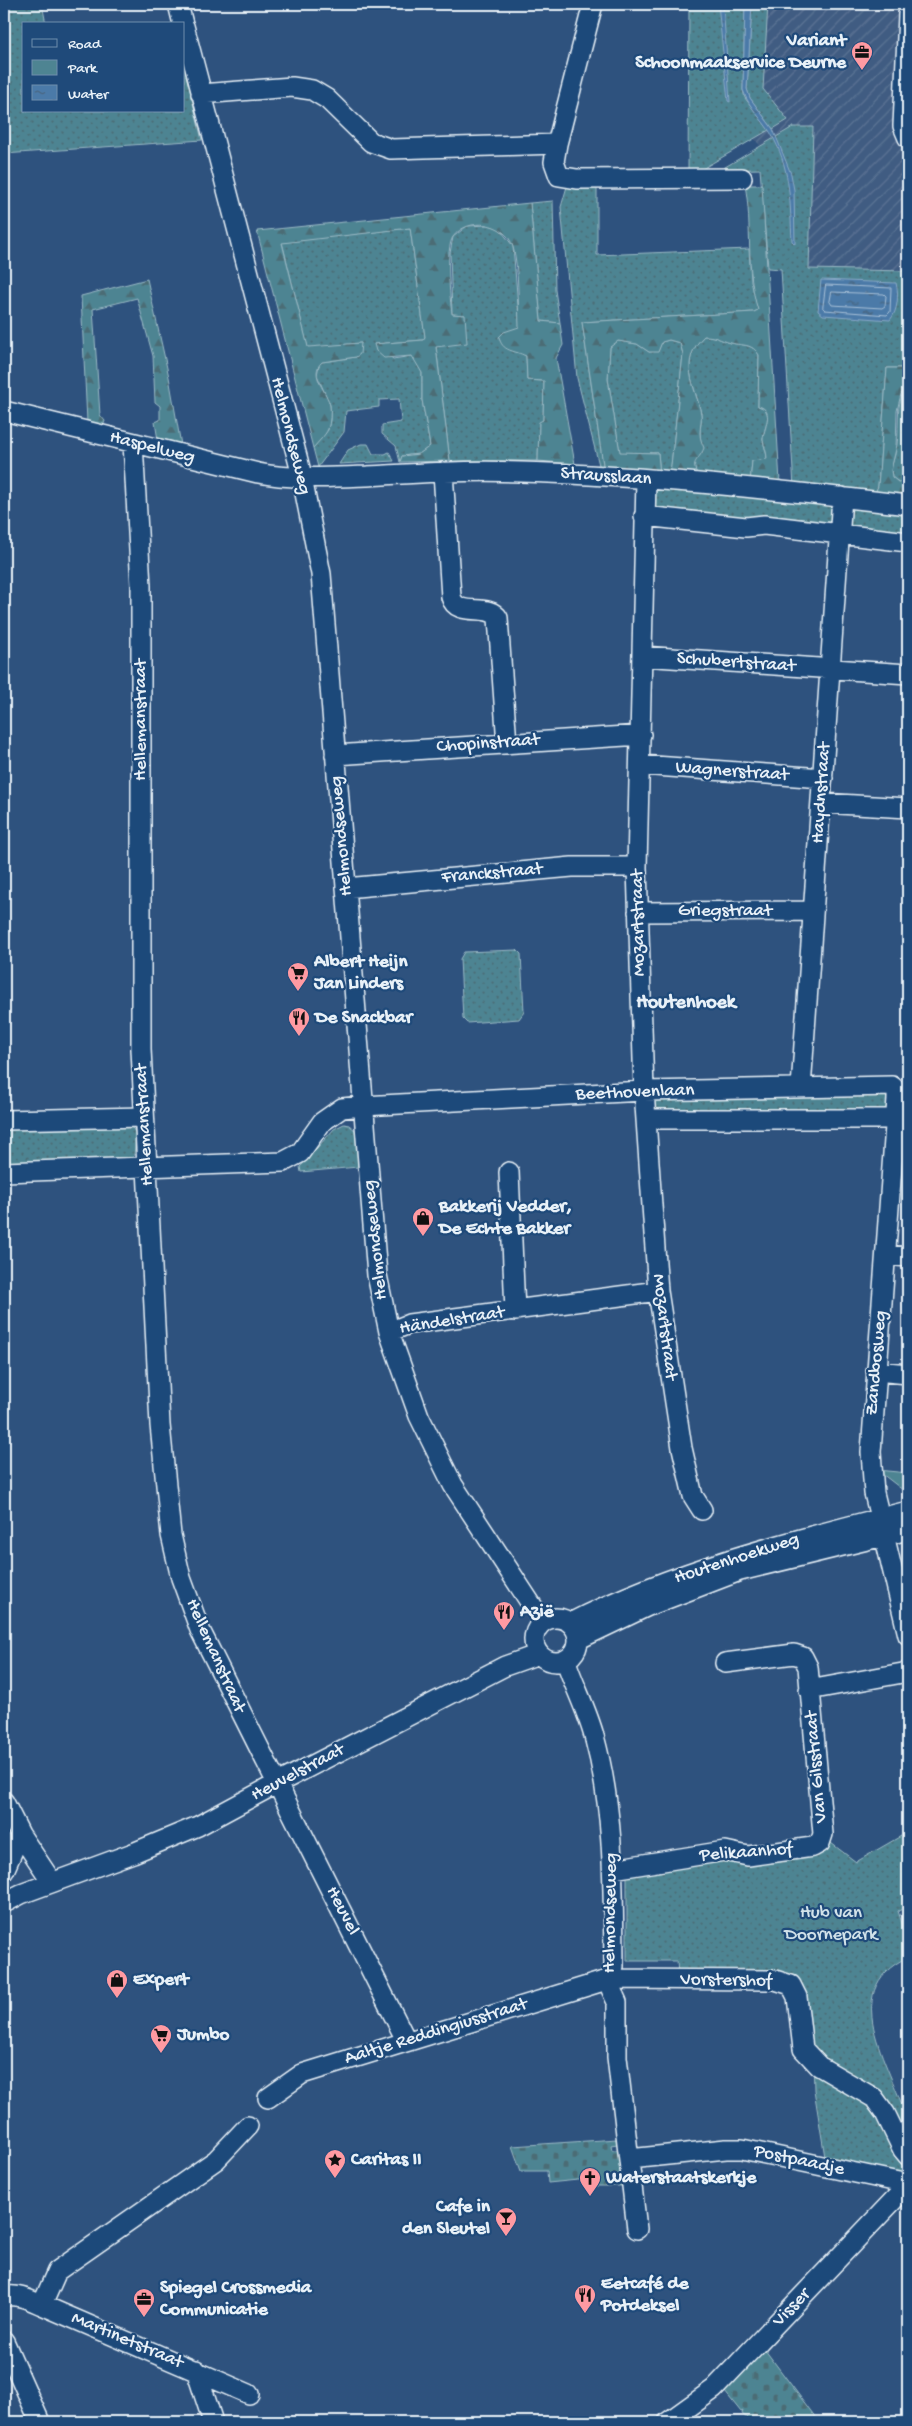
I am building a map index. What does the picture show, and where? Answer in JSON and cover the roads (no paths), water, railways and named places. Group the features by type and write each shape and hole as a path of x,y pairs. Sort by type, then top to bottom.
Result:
{"street":[{"name":"Helmondseweg","path":"178,4 182,22"},
{"path":"593,4 557,144 554,162 559,176 577,179 742,178"},
{"path":"908,14 902,126 908,138"},
{"name":"Helmondseweg","path":"185,33 302,478 321,574 377,1275 388,1332 419,1416 453,1484 543,1622"},
{"path":"201,94 292,88 312,90 327,98 371,142 391,148 557,144"},
{"name":"Haspelweg","path":"4,411 258,473 294,479 302,478"},
{"name":"Hellemanstraat","path":"133,443 141,586 141,1049 160,1425 172,1535 181,1578 200,1630 276,1784"},
{"path":"443,472 452,602 459,607 491,612 498,618 507,744"},
{"name":"Strausslaan","path":"302,478 443,472 520,472 646,480 842,497 908,505"},
{"name":"Mozartstraat","path":"646,480 637,867 644,1091 658,1291 682,1448 693,1496 702,1510"},
{"name":"Haydnstraat","path":"801,1088 842,497"},
{"name":"Strausslaan","path":"644,516 746,527 764,525 908,542"},
{"name":"Schubertstraat","path":"642,656 908,674"},
{"name":"Chopinstraat","path":"335,755 641,735"},
{"name":"Wagnerstraat","path":"640,765 823,778"},
{"path":"821,803 908,808"},
{"name":"Franckstraat","path":"346,888 572,866 637,867"},
{"name":"Griegstraat","path":"638,912 813,911"},
{"name":"Beethovenlaan","path":"4,1172 283,1162 300,1153 322,1122 342,1108 363,1106 644,1091 892,1086 903,1098"},
{"name":"Zandbosweg","path":"903,1098 896,1119 871,1452 872,1477 882,1527 908,1635"},
{"path":"4,1120 144,1117"},
{"name":"Beethovenlaan","path":"647,1119 896,1119"},
{"name":"Händelstraat","path":"509,1172 515,1311"},
{"path":"886,1255 908,1257"},
{"name":"Händelstraat","path":"388,1332 409,1324 658,1291"},
{"path":"876,1371 908,1374"},
{"name":"Houtenhoekweg","path":"574,1631 646,1607 740,1571 882,1527 908,1511"},
{"name":"Houtenhoekweg","path":"882,1527 908,1530"},
{"path":"551,1618 561,1618 574,1631 575,1653 566,1661 554,1663 544,1660 533,1641 535,1631 543,1622 551,1618"},
{"name":"Heuvelstraat","path":"4,1903 21,1894 133,1853 198,1826 505,1666 539,1654"},
{"name":"Van Gilsstraat","path":"725,1662 794,1654 803,1657 808,1667 823,1834 820,1843"},
{"name":"Helmondseweg","path":"566,1661 593,1734 602,1770 610,1816 614,1966 610,1979 611,1989 617,2002 618,2057 637,2229"},
{"name":"Van Gilsstraat","path":"809,1690 908,1672"},
{"name":"Heuvel","path":"276,1784 406,2040"},
{"path":"4,1802 20,1834 52,1882"},
{"path":"4,1871 20,1834"},
{"name":"Pelikaanhof","path":"612,1870 725,1851 748,1856 813,1847 820,1843"},
{"name":"Aaltje Reddingiusstraat","path":"268,2098 302,2074 406,2040 610,1979"},
{"name":"Vorstershof","path":"610,1979 775,1980 791,1985 797,1997 803,2049 820,2066 874,2098 885,2113 903,2150 908,2156"},
{"path":"42,2305 57,2272 216,2160 248,2126"},
{"name":"Postpaadje","path":"628,2159 742,2149 908,2184"},
{"name":"Visser","path":"668,2422 714,2389 908,2184"},
{"name":"Martinetstraat","path":"4,2297 10,2295 21,2297 42,2305 249,2394"},
{"path":"4,2341 40,2422"},
{"path":"4,2368 31,2422"},
{"path":"196,2370 213,2422"}],"water":[{"path":"718,4 723,4 730,102 728,101"},
{"path":"745,4 752,4 747,89 750,98 773,129 791,174 794,190 795,244 792,241 787,176 780,151 749,103 743,90"},
{"path":"821,280 896,283 898,297 895,312 890,320 823,315 818,311"}],"place":[{"name":"Variant Schoonmaakservice Deurne","path":"862,71"},
{"name":"Albert Heijn Jan Linders","path":"298,992"},
{"name":"De Snackbar","path":"299,1037"},
{"name":"Bakkerij Vedder, De Echte Bakker","path":"423,1237"},
{"name":"Azië","path":"504,1631"},
{"name":"Expert","path":"117,1999"},
{"name":"Jumbo","path":"161,2054"},
{"name":"Caritas II","path":"335,2179"},
{"name":"Waterstaatskerkje","path":"590,2197"},
{"name":"Cafe in den Sleutel","path":"506,2237"},
{"name":"Eetcafé de Potdeksel","path":"585,2314"},
{"name":"Spiegel Crossmedia Communicatie","path":"144,2318"}],"district":[{"name":"Houtenhoek","path":"686,1003"}],"park label":[{"name":"Hub van Doornepark","path":"831,1924"}]}
